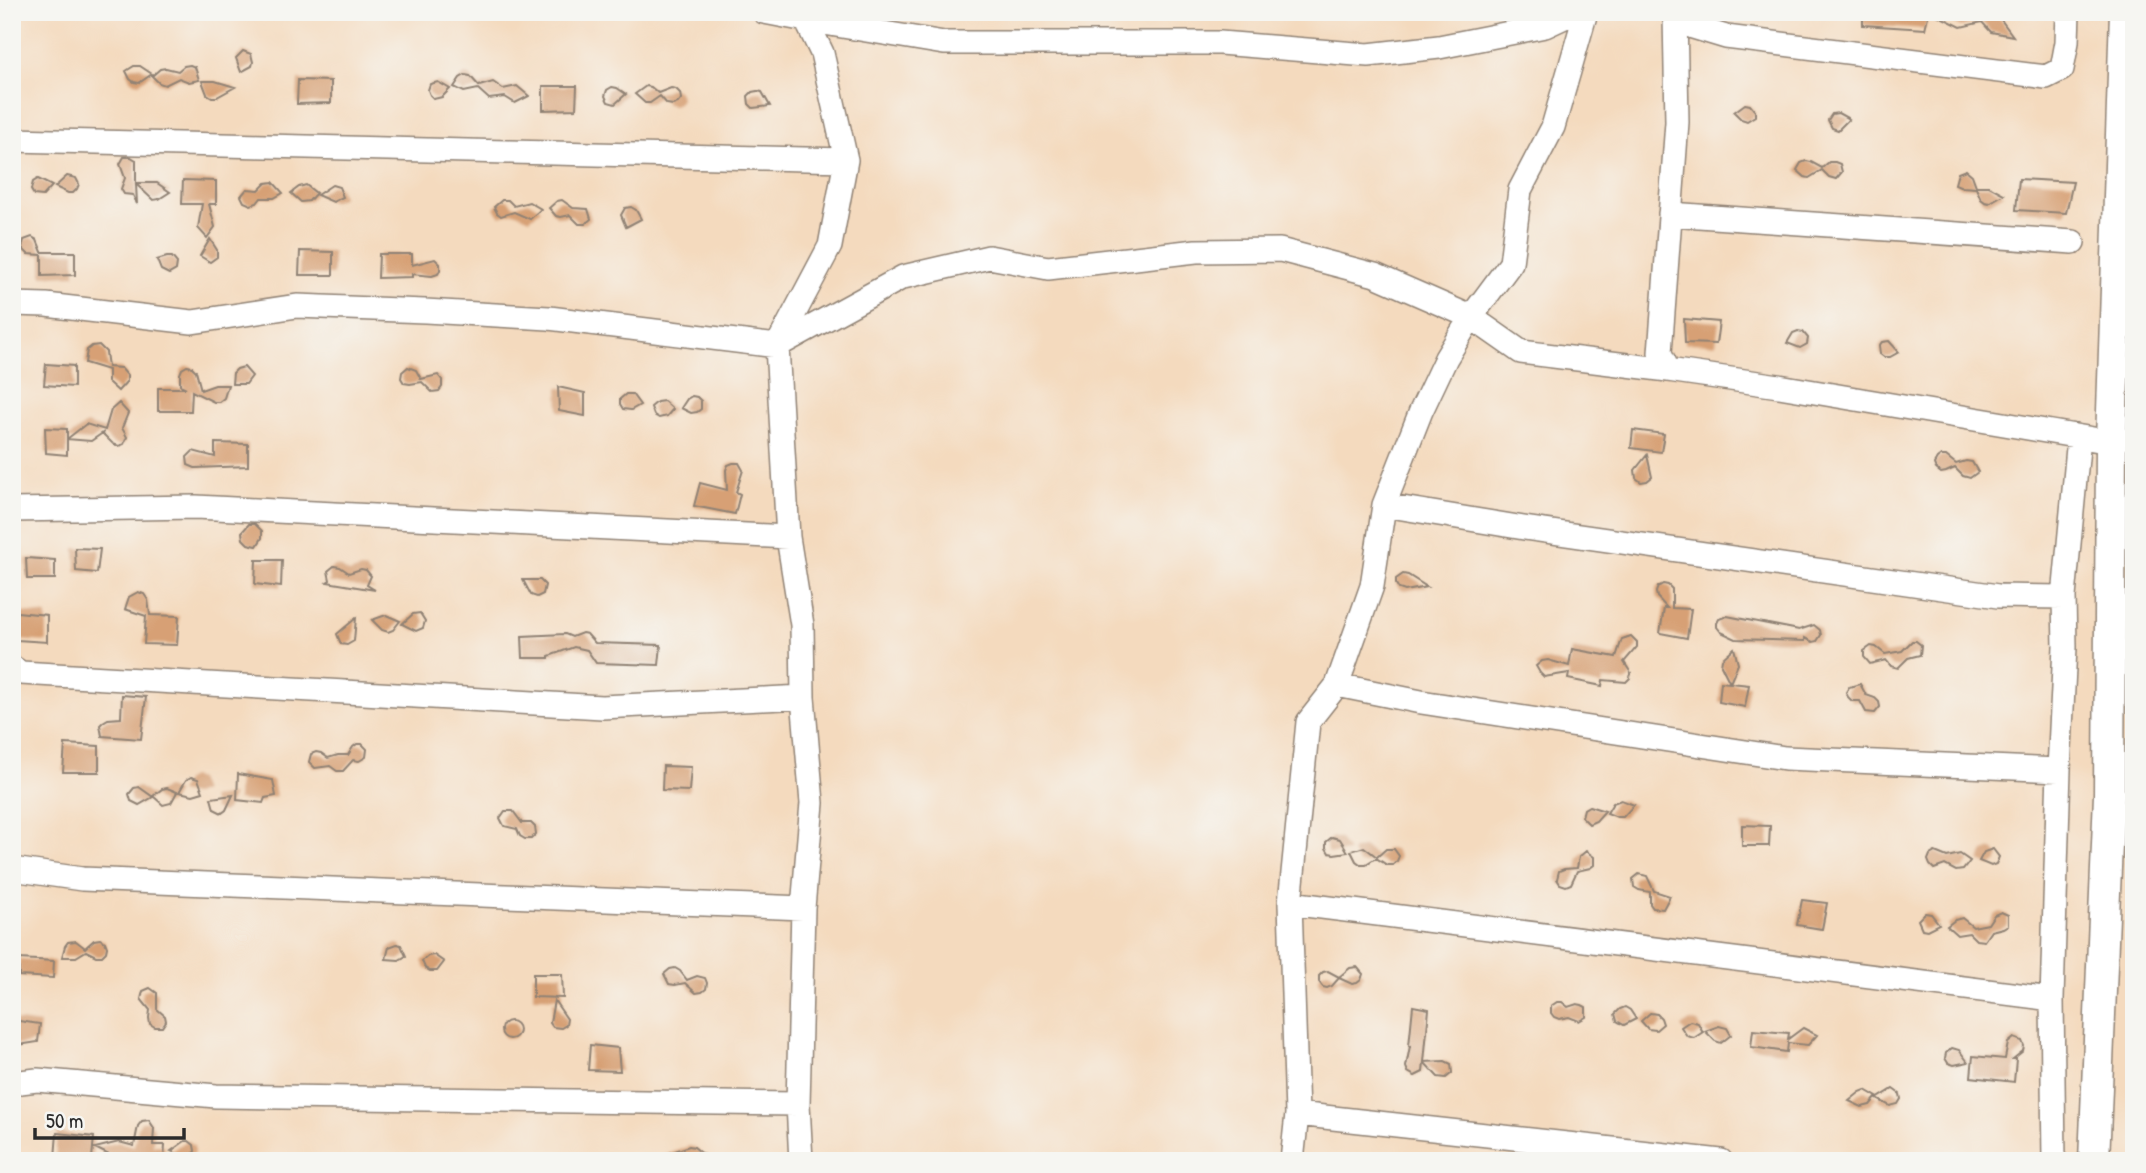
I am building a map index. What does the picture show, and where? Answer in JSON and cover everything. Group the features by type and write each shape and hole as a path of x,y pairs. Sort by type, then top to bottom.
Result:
{"street":[{"path":"764,12 944,43 1220,43 1368,55 1438,47 1575,12"},
{"path":"1292,1161 1297,1114 1290,903 1308,722 1337,685 1372,586 1384,505 1421,411 1446,358 1471,317 1511,263 1520,190 1553,127 1586,12"},
{"path":"1675,13 1693,27 1726,37 2046,77 2062,69 2067,42 2068,12"},
{"path":"2094,1161 2109,795 2111,442 2126,187 2125,12"},
{"path":"1668,370 1660,353 1677,122 1675,13"},
{"path":"801,1161 798,1104 803,908 812,803 803,697 802,625 788,537 777,346 830,246 846,160 822,53 806,20"},
{"path":"12,140 846,160"},
{"path":"1670,214 2073,243"},
{"path":"12,304 46,305 192,322 297,306 425,311 549,318 777,346 903,278 989,257 1048,268 1196,251 1280,250 1375,275 1471,317 1521,352 1779,386 2111,442"},
{"path":"2054,1161 2052,999 2065,647 2064,597 2080,437"},
{"path":"1384,505 1524,528 1998,596 2064,597"},
{"path":"12,510 196,507 788,537"},
{"path":"12,667 21,673 602,707 803,697"},
{"path":"1337,685 1421,702 1785,758 2059,770"},
{"path":"12,869 82,879 803,908"},
{"path":"1290,903 2052,999"},
{"path":"12,1083 37,1080 216,1096 798,1104"},
{"path":"1297,1114 1657,1157 1721,1161"}],"building":[{"path":"1863,12 1929,12 1925,29 1863,25"},
{"path":"1931,12 2000,12 1999,17 2013,36 1991,32 1982,22 1961,27"},
{"path":"243,51 251,54 253,62 252,66 241,72 236,58"},
{"path":"190,65 195,67 199,80 189,82 179,78 165,85 152,76 160,69 178,71"},
{"path":"140,66 152,74 139,83 134,82 126,71"},
{"path":"465,75 470,76 479,86 493,82 503,89 517,86 529,96 515,103 505,97 489,99 478,89 464,92 454,87"},
{"path":"298,80 331,81 331,103 297,104"},
{"path":"202,81 215,81 235,87 212,97 207,94"},
{"path":"438,82 450,89 442,97 434,99 428,90 430,84"},
{"path":"543,86 577,86 576,109 543,110"},
{"path":"646,86 658,93 676,89 681,99 673,105 667,104 660,96 650,103 645,103 635,94"},
{"path":"612,87 626,94 615,104 608,102 605,96 607,90"},
{"path":"757,91 762,92 770,106 753,108 749,104 748,96"},
{"path":"1745,104 1755,111 1755,116 1747,121 1734,112"},
{"path":"1838,113 1849,119 1838,130 1832,128 1828,120 1832,114"},
{"path":"124,157 136,160 136,183 157,183 170,192 153,200 136,184 137,204 133,195 124,194 121,189 125,178 120,164"},
{"path":"1806,161 1822,168 1829,162 1835,162 1840,164 1842,172 1836,179 1829,177 1822,170 1809,178 1805,177 1797,170 1801,163"},
{"path":"1966,170 1972,175 1976,186 1989,186 2004,194 1989,203 1981,199 1976,188 1955,184 1958,173"},
{"path":"67,176 76,178 79,184 73,193 55,187"},
{"path":"38,179 52,186 43,196 34,195 31,190 33,182"},
{"path":"2019,179 2073,182 2066,213 2016,210"},
{"path":"183,180 216,181 216,204 209,204 215,227 207,238 198,228 202,204 182,204"},
{"path":"273,182 283,193 274,198 261,198 251,205 244,202 241,196 247,189 259,190 266,183"},
{"path":"306,185 316,193 309,201 301,202 291,193"},
{"path":"332,185 339,187 343,197 333,202 317,195"},
{"path":"502,200 508,200 514,206 529,202 541,209 530,219 514,212 501,216 494,207"},
{"path":"562,200 573,208 588,209 591,219 585,224 579,224 570,215 556,216 549,208"},
{"path":"631,207 641,219 626,227 621,215 625,208"},
{"path":"32,237 37,240 42,252 75,252 75,275 42,276 42,255 28,254 22,248 24,240"},
{"path":"210,239 217,250 217,257 210,262 200,256"},
{"path":"300,251 333,252 333,275 299,275"},
{"path":"379,254 412,254 412,265 435,259 440,264 440,270 432,276 412,274 412,277 378,278"},
{"path":"172,257 177,263 176,270 169,274 161,270 157,260"},
{"path":"1684,319 1719,322 1716,344 1685,343"},
{"path":"1798,331 1808,338 1807,344 1800,348 1787,343 1793,333"},
{"path":"1889,341 1899,352 1884,357 1880,354 1879,346 1882,342"},
{"path":"99,345 106,352 108,367 121,368 127,375 127,381 118,391 108,382 108,370 85,363 87,350"},
{"path":"46,364 74,366 74,387 44,385"},
{"path":"187,366 196,371 201,390 215,385 228,385 224,398 214,402 192,391 191,411 158,411 158,388 186,388 180,385 180,374"},
{"path":"244,367 252,376 246,384 232,384 233,373"},
{"path":"408,367 416,370 421,379 438,375 442,380 442,387 439,391 432,392 422,382 404,383 402,372"},
{"path":"558,387 585,393 585,416 559,411"},
{"path":"626,394 632,394 640,405 631,410 623,409 620,399"},
{"path":"692,396 701,401 701,409 691,413 681,408"},
{"path":"664,401 673,409 667,416 659,418 654,415 651,407"},
{"path":"119,403 128,413 122,428 127,437 124,444 113,444 104,432 91,441 67,439 86,424 105,430 111,410"},
{"path":"45,428 67,429 67,455 46,453"},
{"path":"1633,430 1664,434 1661,452 1631,448"},
{"path":"215,443 248,444 248,466 195,468 188,465 187,457 193,451 215,457"},
{"path":"1647,455 1652,477 1641,482 1636,478 1635,470"},
{"path":"1941,456 1946,456 1956,464 1972,462 1978,472 1970,478 1963,476 1955,468 1941,473 1934,464"},
{"path":"739,463 743,470 736,492 740,494 735,514 694,506 700,483 727,490 726,470 728,465"},
{"path":"249,524 255,524 262,531 262,538 257,546 248,544 243,539 242,532"},
{"path":"75,548 100,549 97,573 76,571"},
{"path":"26,558 55,560 55,579 27,579"},
{"path":"256,560 282,560 281,587 255,584"},
{"path":"334,566 349,573 366,570 371,576 367,585 375,590 327,582 330,580 328,571"},
{"path":"1403,574 1427,587 1405,591 1399,589 1396,579"},
{"path":"523,580 540,580 545,585 543,594 537,597 531,595"},
{"path":"1663,584 1672,589 1672,608 1691,609 1687,638 1660,633 1664,608 1667,608 1656,592"},
{"path":"138,592 144,594 148,600 150,615 179,616 177,645 144,644 146,616 125,609 129,597"},
{"path":"17,612 47,615 47,642 17,640"},
{"path":"420,613 425,621 423,628 416,631 402,624 413,614"},
{"path":"386,615 400,621 388,632 372,620"},
{"path":"1727,616 1799,630 1814,625 1821,635 1813,642 1805,638 1805,641 1736,639 1717,627 1719,619"},
{"path":"356,618 354,641 347,645 341,644 337,634"},
{"path":"565,634 572,637 587,634 595,643 661,645 659,665 596,663 587,650 574,647 549,658 523,658 522,636"},
{"path":"1631,636 1637,642 1637,647 1624,662 1631,673 1626,682 1603,680 1602,686 1568,679 1569,673 1544,677 1536,666 1548,660 1569,666 1572,649 1616,657 1622,639"},
{"path":"1912,641 1921,645 1920,655 1908,658 1898,668 1891,666 1886,660 1870,664 1864,657 1864,651 1871,646 1885,654 1902,651"},
{"path":"1734,648 1738,664 1730,683 1721,665 1722,659"},
{"path":"1721,682 1749,685 1745,707 1719,702"},
{"path":"1860,684 1866,695 1879,702 1880,707 1875,713 1866,712 1860,701 1852,701 1848,697 1846,692 1849,687"},
{"path":"122,695 146,697 141,739 102,736 100,725 103,722 121,718"},
{"path":"65,744 99,746 99,772 63,772"},
{"path":"357,744 362,744 367,749 366,757 359,761 353,760 343,771 337,771 330,766 315,768 309,762 311,754 316,752 328,758 348,755"},
{"path":"663,766 691,767 689,791 662,790"},
{"path":"238,774 273,780 276,796 265,798 263,803 237,800"},
{"path":"191,777 198,779 203,792 193,795 179,792 186,780"},
{"path":"139,787 153,797 139,805 131,801 129,794"},
{"path":"167,788 177,792 171,803 163,805 153,796"},
{"path":"233,795 222,813 214,809 211,798"},
{"path":"1621,800 1634,805 1623,817 1607,813 1613,803"},
{"path":"1589,806 1605,811 1589,824 1582,817 1584,809"},
{"path":"505,811 513,811 522,823 531,823 536,834 531,839 525,839 517,829 504,826 500,818"},
{"path":"1742,825 1770,826 1769,846 1742,846"},
{"path":"1332,837 1340,839 1348,852 1329,853 1326,842"},
{"path":"1364,847 1377,857 1386,849 1394,849 1399,856 1393,865 1387,865 1376,858 1366,864 1360,864 1351,851"},
{"path":"1993,849 1999,857 1996,864 1991,866 1979,861 1984,852"},
{"path":"1586,851 1594,857 1594,865 1577,871 1571,884 1560,884 1557,879 1559,871 1577,868 1579,857"},
{"path":"1935,852 1947,857 1960,854 1970,861 1963,870 1956,871 1945,865 1934,869 1928,860"},
{"path":"1639,874 1647,876 1654,891 1670,896 1663,909 1653,908 1650,904 1650,892 1634,887 1633,879"},
{"path":"1802,900 1827,903 1822,929 1797,925"},
{"path":"2001,912 2008,915 2008,925 1991,931 1984,941 1976,940 1969,933 1957,935 1947,926 1962,918 1973,927 1988,924 1994,915"},
{"path":"1925,913 1931,914 1939,924 1927,930 1922,929 1918,920"},
{"path":"100,939 107,947 102,956 86,951 76,957 62,957 68,942 76,941 85,948 94,940"},
{"path":"401,945 406,956 399,960 386,959 389,947"},
{"path":"434,955 444,962 437,971 430,971 422,961"},
{"path":"19,959 54,961 53,978 19,976"},
{"path":"1357,967 1363,974 1357,983 1352,984 1339,978 1327,988 1319,982 1319,976 1323,972 1328,971 1339,977 1350,968"},
{"path":"675,968 687,980 697,976 705,978 706,989 696,993 685,983 669,984 664,974"},
{"path":"533,974 562,974 563,998 533,997"},
{"path":"150,988 157,993 157,1009 165,1016 166,1021 162,1027 150,1024 150,1010 141,999 143,991"},
{"path":"554,1000 567,1019 566,1025 561,1028 553,1027 550,1023"},
{"path":"1557,1002 1568,1007 1577,1004 1586,1007 1586,1017 1579,1021 1569,1017 1554,1017 1551,1006"},
{"path":"1413,1006 1429,1009 1423,1072 1415,1076 1408,1072 1406,1067"},
{"path":"1625,1007 1636,1019 1624,1025 1617,1021 1615,1014"},
{"path":"1650,1013 1661,1018 1663,1024 1656,1030 1648,1029 1641,1021"},
{"path":"12,1020 40,1024 38,1042 12,1046"},
{"path":"506,1021 514,1021 519,1030 517,1037 506,1039 501,1034 501,1026"},
{"path":"1690,1021 1698,1023 1703,1032 1694,1038 1687,1036 1681,1027"},
{"path":"1719,1026 1727,1028 1731,1035 1721,1043 1705,1031"},
{"path":"1803,1028 1817,1035 1808,1045 1788,1043 1787,1052 1751,1047 1753,1030 1789,1033 1788,1039"},
{"path":"2014,1038 2022,1041 2024,1046 2023,1051 2013,1059 2016,1059 2014,1082 1971,1077 1973,1056 2005,1059 2008,1043"},
{"path":"590,1045 618,1048 620,1071 588,1070"},
{"path":"1952,1048 1959,1050 1968,1062 1954,1065 1948,1063 1946,1053"},
{"path":"1445,1061 1451,1064 1452,1073 1446,1078 1438,1077 1424,1062"},
{"path":"1893,1089 1900,1094 1898,1104 1890,1106 1877,1099"},
{"path":"1865,1090 1877,1097 1870,1105 1862,1107 1849,1101 1860,1092"},
{"path":"149,1120 154,1128 153,1145 165,1145 164,1161 134,1161 134,1155 115,1158 95,1148 119,1142 134,1146 138,1126 142,1121"},
{"path":"57,1133 94,1137 92,1158 55,1158"},
{"path":"185,1141 194,1145 192,1156 184,1157 171,1151"},
{"path":"689,1146 711,1161 653,1161 653,1159"}]}
